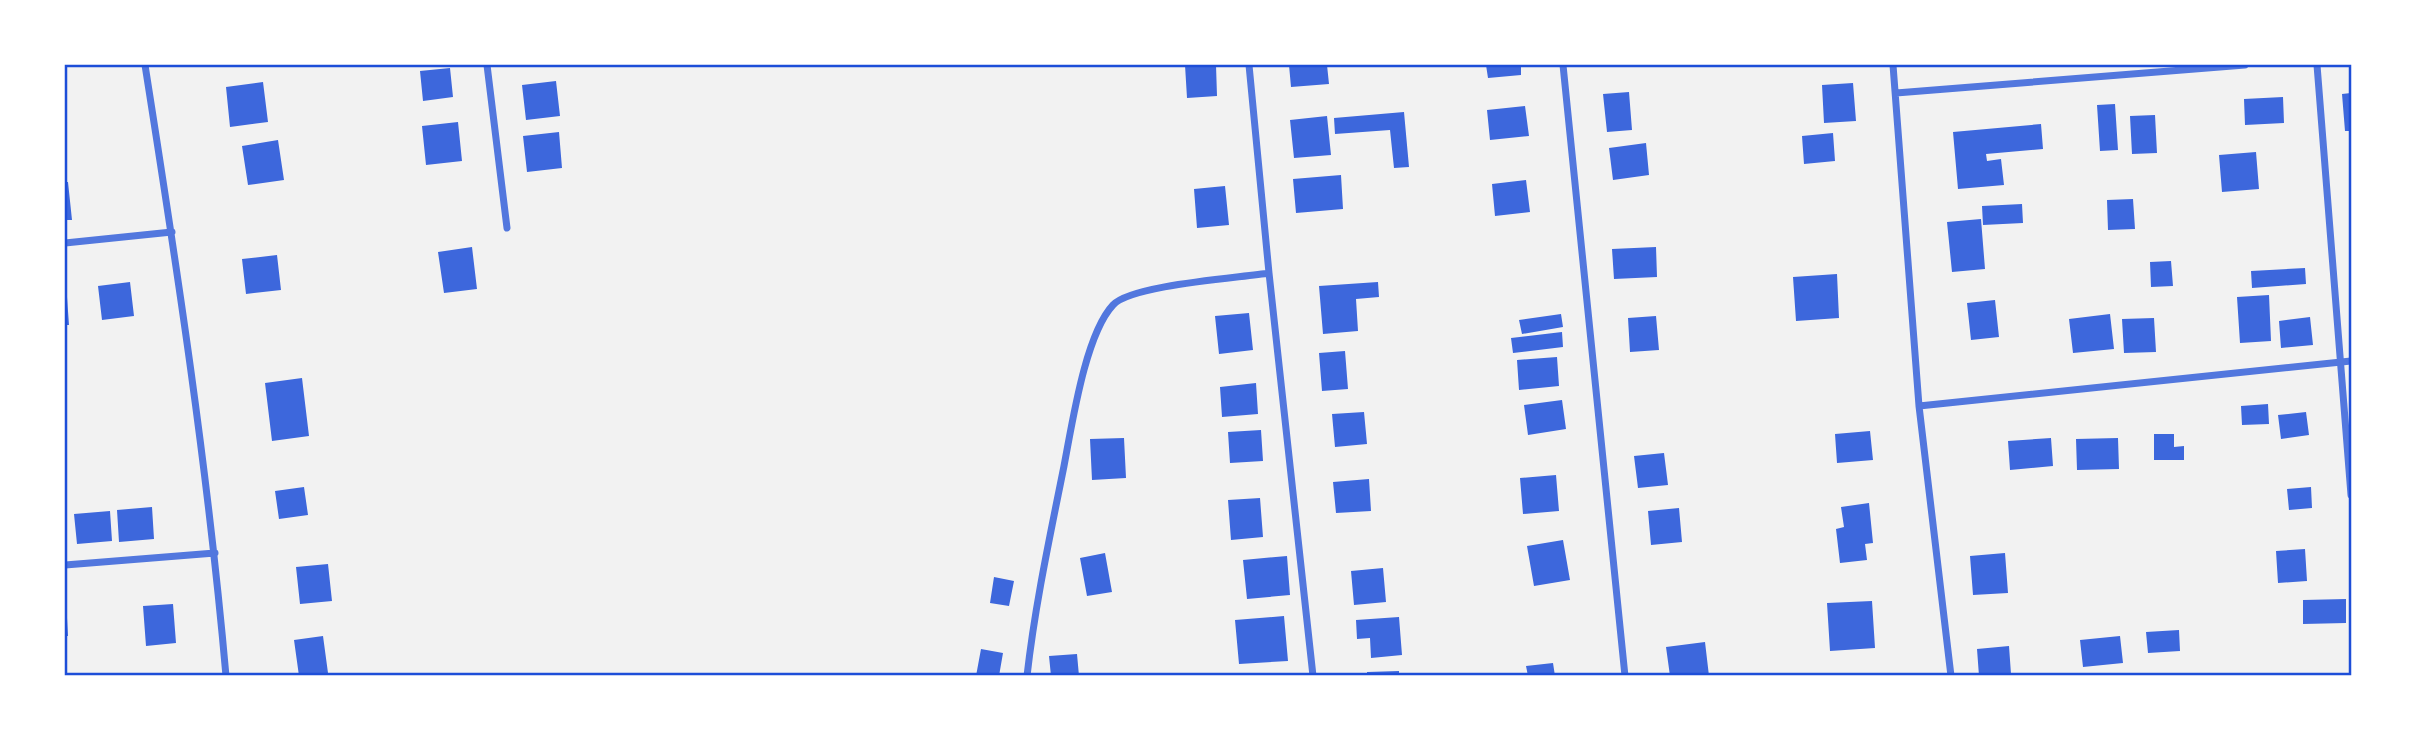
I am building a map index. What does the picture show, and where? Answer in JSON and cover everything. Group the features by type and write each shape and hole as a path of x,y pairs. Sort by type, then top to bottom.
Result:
{"street":[{"path":"145,65 172,232 215,553 226,676"},
{"path":"487,65 507,228"},
{"path":"1249,65 1313,676"},
{"path":"1563,65 1625,676"},
{"path":"1893,65 1919,406 1951,676"},
{"path":"1896,93 2245,65"},
{"path":"2317,65 2351,495"},
{"path":"65,243 172,232"},
{"path":"1027,676 1034,613 1077,400 1095,334 1114,303 1138,292 1269,273"},
{"path":"1919,406 2351,361"},
{"path":"65,565 215,553"}],"building":[{"path":"1185,65 1216,65 1217,96 1187,98"},
{"path":"1289,65 1327,65 1329,84 1291,87"},
{"path":"1486,65 1521,65 1521,75 1488,78"},
{"path":"450,68 453,97 423,101 420,71"},
{"path":"556,81 560,116 526,120 522,85"},
{"path":"263,82 268,122 230,127 226,87"},
{"path":"1853,83 1856,121 1824,123 1822,85"},
{"path":"1629,92 1632,130 1607,132 1603,94"},
{"path":"2351,93 2351,131 2345,131 2342,94"},
{"path":"2283,97 2284,123 2245,125 2244,99"},
{"path":"2115,104 2118,150 2100,151 2097,105"},
{"path":"1525,106 1529,136 1490,140 1487,110"},
{"path":"1404,112 1409,167 1394,168 1390,130 1335,134 1334,118"},
{"path":"2155,115 2157,153 2132,154 2130,116"},
{"path":"1327,116 1331,155 1294,158 1290,120"},
{"path":"458,122 462,161 426,165 422,126"},
{"path":"2041,124 2043,149 1986,154 1987,161 2001,159 2004,185 1958,189 1953,132"},
{"path":"559,132 562,168 527,172 523,136"},
{"path":"1833,133 1835,161 1804,164 1802,136"},
{"path":"278,140 284,180 248,185 242,146"},
{"path":"1646,143 1649,175 1613,180 1609,148"},
{"path":"2256,152 2259,189 2222,192 2219,155"},
{"path":"1341,175 1343,209 1296,213 1293,179"},
{"path":"1526,180 1530,212 1495,216 1492,184"},
{"path":"65,182 68,182 72,220 65,220"},
{"path":"1225,186 1229,225 1197,228 1194,189"},
{"path":"2133,199 2135,229 2108,230 2107,200"},
{"path":"2022,204 2023,223 1983,225 1982,206"},
{"path":"1981,219 1985,269 1952,272 1947,222"},
{"path":"472,247 477,289 444,293 438,252"},
{"path":"1656,247 1657,277 1614,279 1612,249"},
{"path":"277,255 281,290 246,294 242,259"},
{"path":"2171,261 2173,286 2151,287 2150,262"},
{"path":"2305,268 2306,284 2252,288 2251,271"},
{"path":"1837,274 1839,318 1796,321 1793,277"},
{"path":"130,282 134,316 102,320 98,286"},
{"path":"1378,282 1379,297 1356,299 1358,331 1323,334 1319,286"},
{"path":"2269,295 2271,341 2240,343 2237,297"},
{"path":"67,297 69,325 65,325"},
{"path":"1995,300 1999,337 1971,340 1967,303"},
{"path":"1249,313 1253,350 1219,354 1215,316"},
{"path":"1561,314 1563,327 1522,334 1519,320"},
{"path":"2110,314 2114,349 2073,353 2069,319"},
{"path":"1656,316 1659,350 1630,352 1628,318"},
{"path":"2310,317 2313,345 2281,348 2279,321"},
{"path":"2154,318 2156,352 2124,353 2122,319"},
{"path":"1562,332 1563,347 1513,353 1511,338"},
{"path":"1345,351 1348,389 1322,391 1319,353"},
{"path":"1557,357 1559,386 1519,390 1517,360"},
{"path":"302,378 309,436 272,441 265,383"},
{"path":"1256,383 1258,414 1222,417 1220,387"},
{"path":"1562,400 1566,429 1528,435 1524,405"},
{"path":"2268,404 2269,424 2242,425 2241,406"},
{"path":"1364,412 1367,444 1335,447 1332,414"},
{"path":"2306,412 2309,435 2281,439 2278,415"},
{"path":"1261,430 1263,461 1230,463 1228,432"},
{"path":"1870,431 1873,460 1837,463 1835,434"},
{"path":"2154,434 2174,434 2174,447 2184,446 2184,460 2154,460"},
{"path":"1124,438 1126,478 1092,480 1090,439"},
{"path":"2051,438 2053,466 2010,470 2008,441"},
{"path":"2118,438 2119,469 2077,470 2076,439"},
{"path":"1664,453 1668,485 1638,488 1634,456"},
{"path":"1556,475 1559,511 1523,514 1520,478"},
{"path":"1369,479 1371,511 1336,513 1333,482"},
{"path":"304,487 308,515 279,519 275,491"},
{"path":"2311,487 2312,508 2289,510 2287,489"},
{"path":"1260,498 1263,537 1231,540 1228,500"},
{"path":"1869,503 1873,543 1865,544 1867,560 1840,563 1836,529 1844,527 1841,507"},
{"path":"152,507 154,539 119,542 117,510"},
{"path":"1679,508 1682,542 1651,545 1648,511"},
{"path":"110,511 112,541 77,544 74,514"},
{"path":"1563,540 1570,580 1534,586 1527,546"},
{"path":"2305,549 2307,581 2278,583 2276,551"},
{"path":"1105,553 1112,592 1087,596 1080,558"},
{"path":"2005,553 2008,593 1973,595 1970,556"},
{"path":"1287,556 1290,595 1247,599 1243,560"},
{"path":"328,564 332,601 300,604 296,567"},
{"path":"1383,568 1386,602 1354,605 1351,571"},
{"path":"994,577 1014,581 1009,606 990,603"},
{"path":"2346,599 2346,623 2303,624 2303,600"},
{"path":"1872,601 1875,648 1830,651 1827,603"},
{"path":"173,604 176,643 146,646 143,606"},
{"path":"1284,616 1288,661 1239,664 1235,620"},
{"path":"1399,617 1402,655 1371,658 1370,638 1357,639 1356,620"},
{"path":"67,618 68,636 65,636"},
{"path":"2179,630 2180,651 2148,653 2146,632"},
{"path":"323,636 328,673 299,676 294,640"},
{"path":"2120,636 2123,663 2083,667 2080,640"},
{"path":"1705,642 1709,676 1670,676 1666,647"},
{"path":"2009,646 2011,674 1979,676 1977,649"},
{"path":"981,649 1003,653 999,676 976,676"},
{"path":"1077,654 1079,676 1051,676 1049,656"},
{"path":"1553,663 1555,676 1528,676 1526,666"},
{"path":"1399,671 1399,676 1367,676 1367,672"}]}
